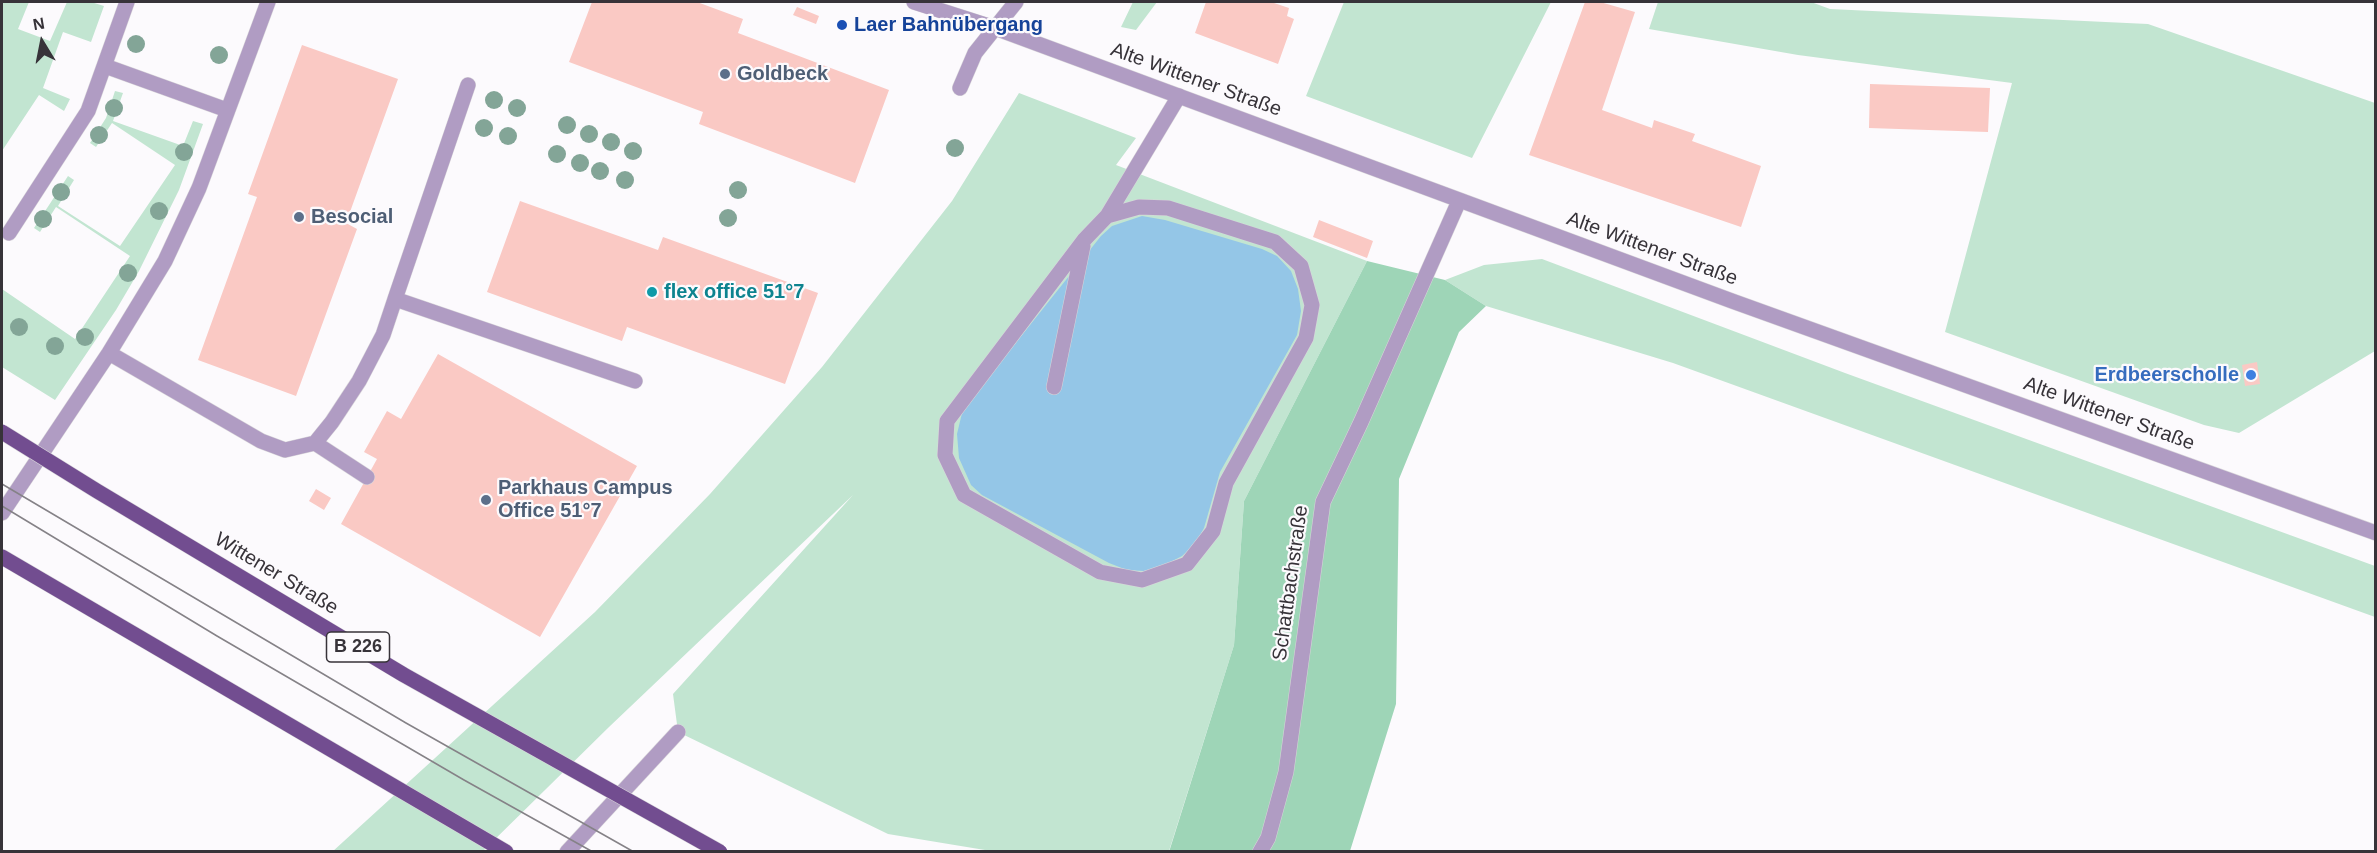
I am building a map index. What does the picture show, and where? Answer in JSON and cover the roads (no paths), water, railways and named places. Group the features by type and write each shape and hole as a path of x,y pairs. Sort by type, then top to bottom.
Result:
{"main road":[{"name":"Wittener Straße","path":"2,432 404,675 720,852"},
{"path":"2,557 506,852"}],"street":[{"path":"9,233 88,111 127,2"},
{"path":"2,513 109,352 165,261 199,188 268,2"},
{"name":"Alte Wittener Straße","path":"914,2 995,28 1460,201 2376,533"},
{"path":"960,88 975,53 1016,2"},
{"path":"105,66 227,110"},
{"path":"109,352 261,441 285,450 315,443 359,381 383,334 468,85"},
{"path":"1107,216 1139,207 1168,208 1275,242 1301,266 1312,305 1306,338 1226,483 1213,531 1187,564 1142,580 1100,572 964,495 945,455 947,421 1084,240 1107,216 1179,96"},
{"name":"Schattbachstraße","path":"1260,852 1268,838 1286,772 1323,502 1362,422 1460,201"},
{"path":"1054,387 1084,240"},
{"path":"395,299 635,381"},
{"path":"315,443 367,477"},
{"path":"567,852 678,732"}],"water":[{"path":"1142,216 1165,220 1262,249 1277,256 1291,271 1298,289 1301,311 1297,335 1220,472 1204,528 1195,544 1182,556 1161,567 1144,571 1127,570 1109,563 982,495 971,485 959,458 957,434 963,409 1101,236 1112,226"}],"tram line":[{"path":"2,484 406,723 634,852"},
{"path":"2,506 217,636 464,780 593,852"}],"place":[{"name":"Laer Bahnübergang","path":"842,25"},
{"name":"Goldbeck","path":"725,74"},
{"name":"Besocial","path":"299,217"},
{"name":"flex office 51°7","path":"652,292"},
{"name":"Erdbeerscholle","path":"2251,375"},
{"name":"Parkhaus Campus Office 51°7","path":"486,500"}]}
